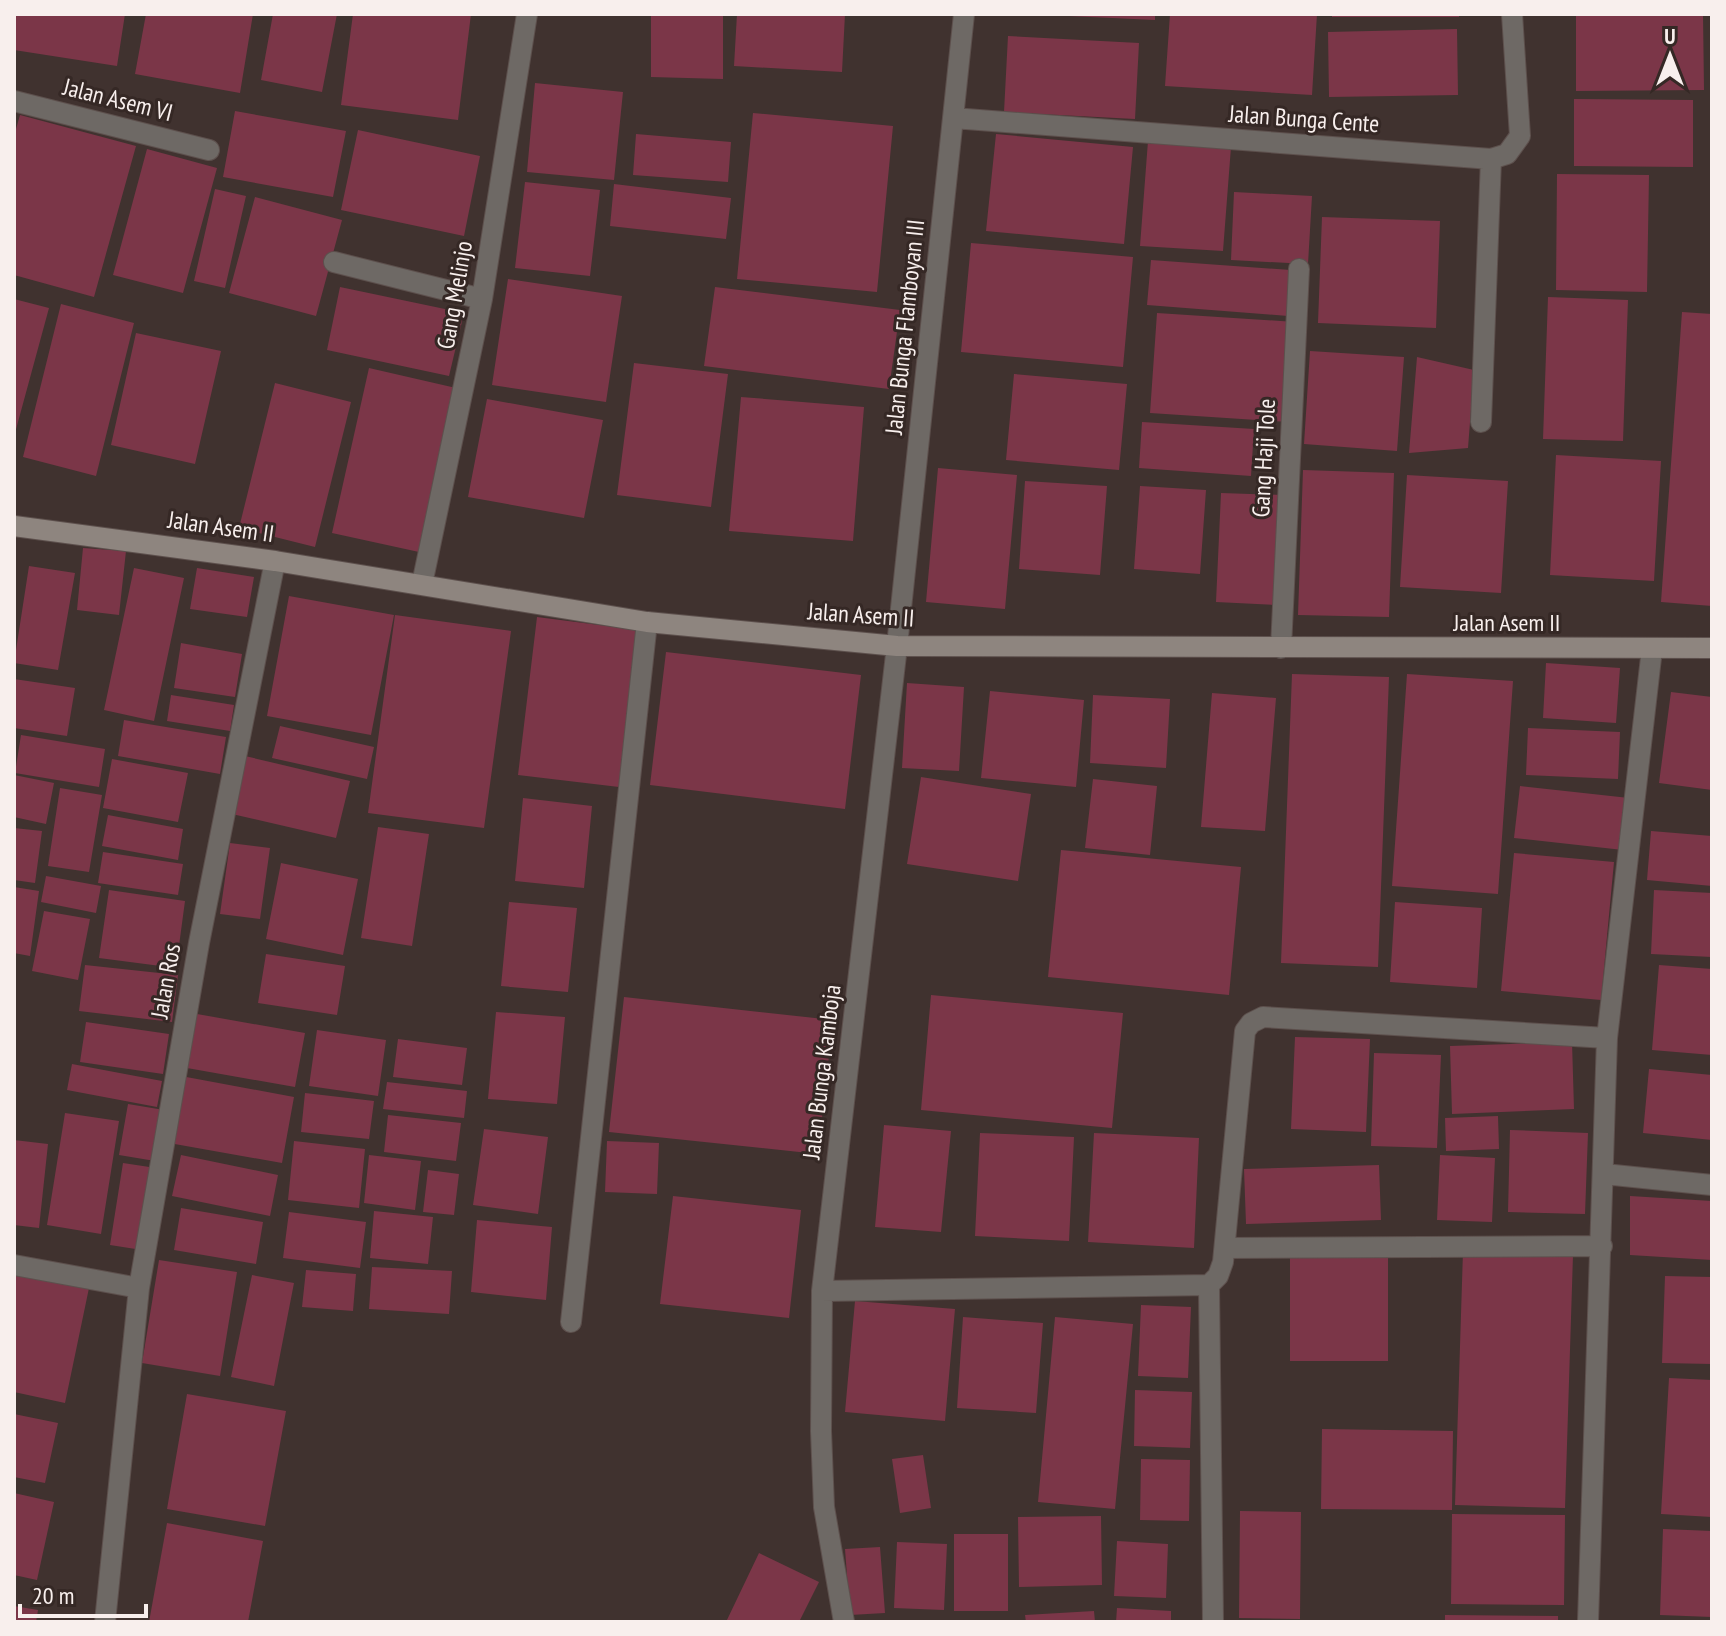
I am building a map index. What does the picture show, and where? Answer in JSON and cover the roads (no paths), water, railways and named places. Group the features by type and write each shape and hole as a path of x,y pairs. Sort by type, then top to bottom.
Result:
{"street":[{"name":"Gang Melinjo","path":"422,584 482,299 527,14"},
{"name":"Jalan Bunga Flamboyan III","path":"897,646 964,14"},
{"path":"1481,422 1491,159 1507,154 1520,136 1512,14"},
{"name":"Jalan Asem VI","path":"14,101 209,150"},
{"name":"Jalan Bunga Cente","path":"953,118 1491,159"},
{"path":"334,262 482,299"},
{"name":"Gang Haji Tole","path":"1281,648 1299,269"},
{"name":"Jalan Asem II","path":"14,526 275,561 647,622 897,646 1712,648"},
{"name":"Jalan Ros","path":"105,1622 139,1288 199,943 275,561"},
{"path":"571,1322 647,622"},
{"name":"Jalan Bunga Kamboja","path":"844,1622 824,1507 822,1291 897,646"},
{"path":"1588,1622 1607,1038 1652,649"},
{"path":"822,1291 1209,1285 1218,1276 1225,1248 1245,1031 1251,1023 1263,1017 1607,1038"},
{"path":"1604,1174 1712,1185"},
{"path":"1225,1248 1602,1246"},
{"path":"14,1265 139,1288"},
{"path":"1209,1285 1213,1622"}]}
